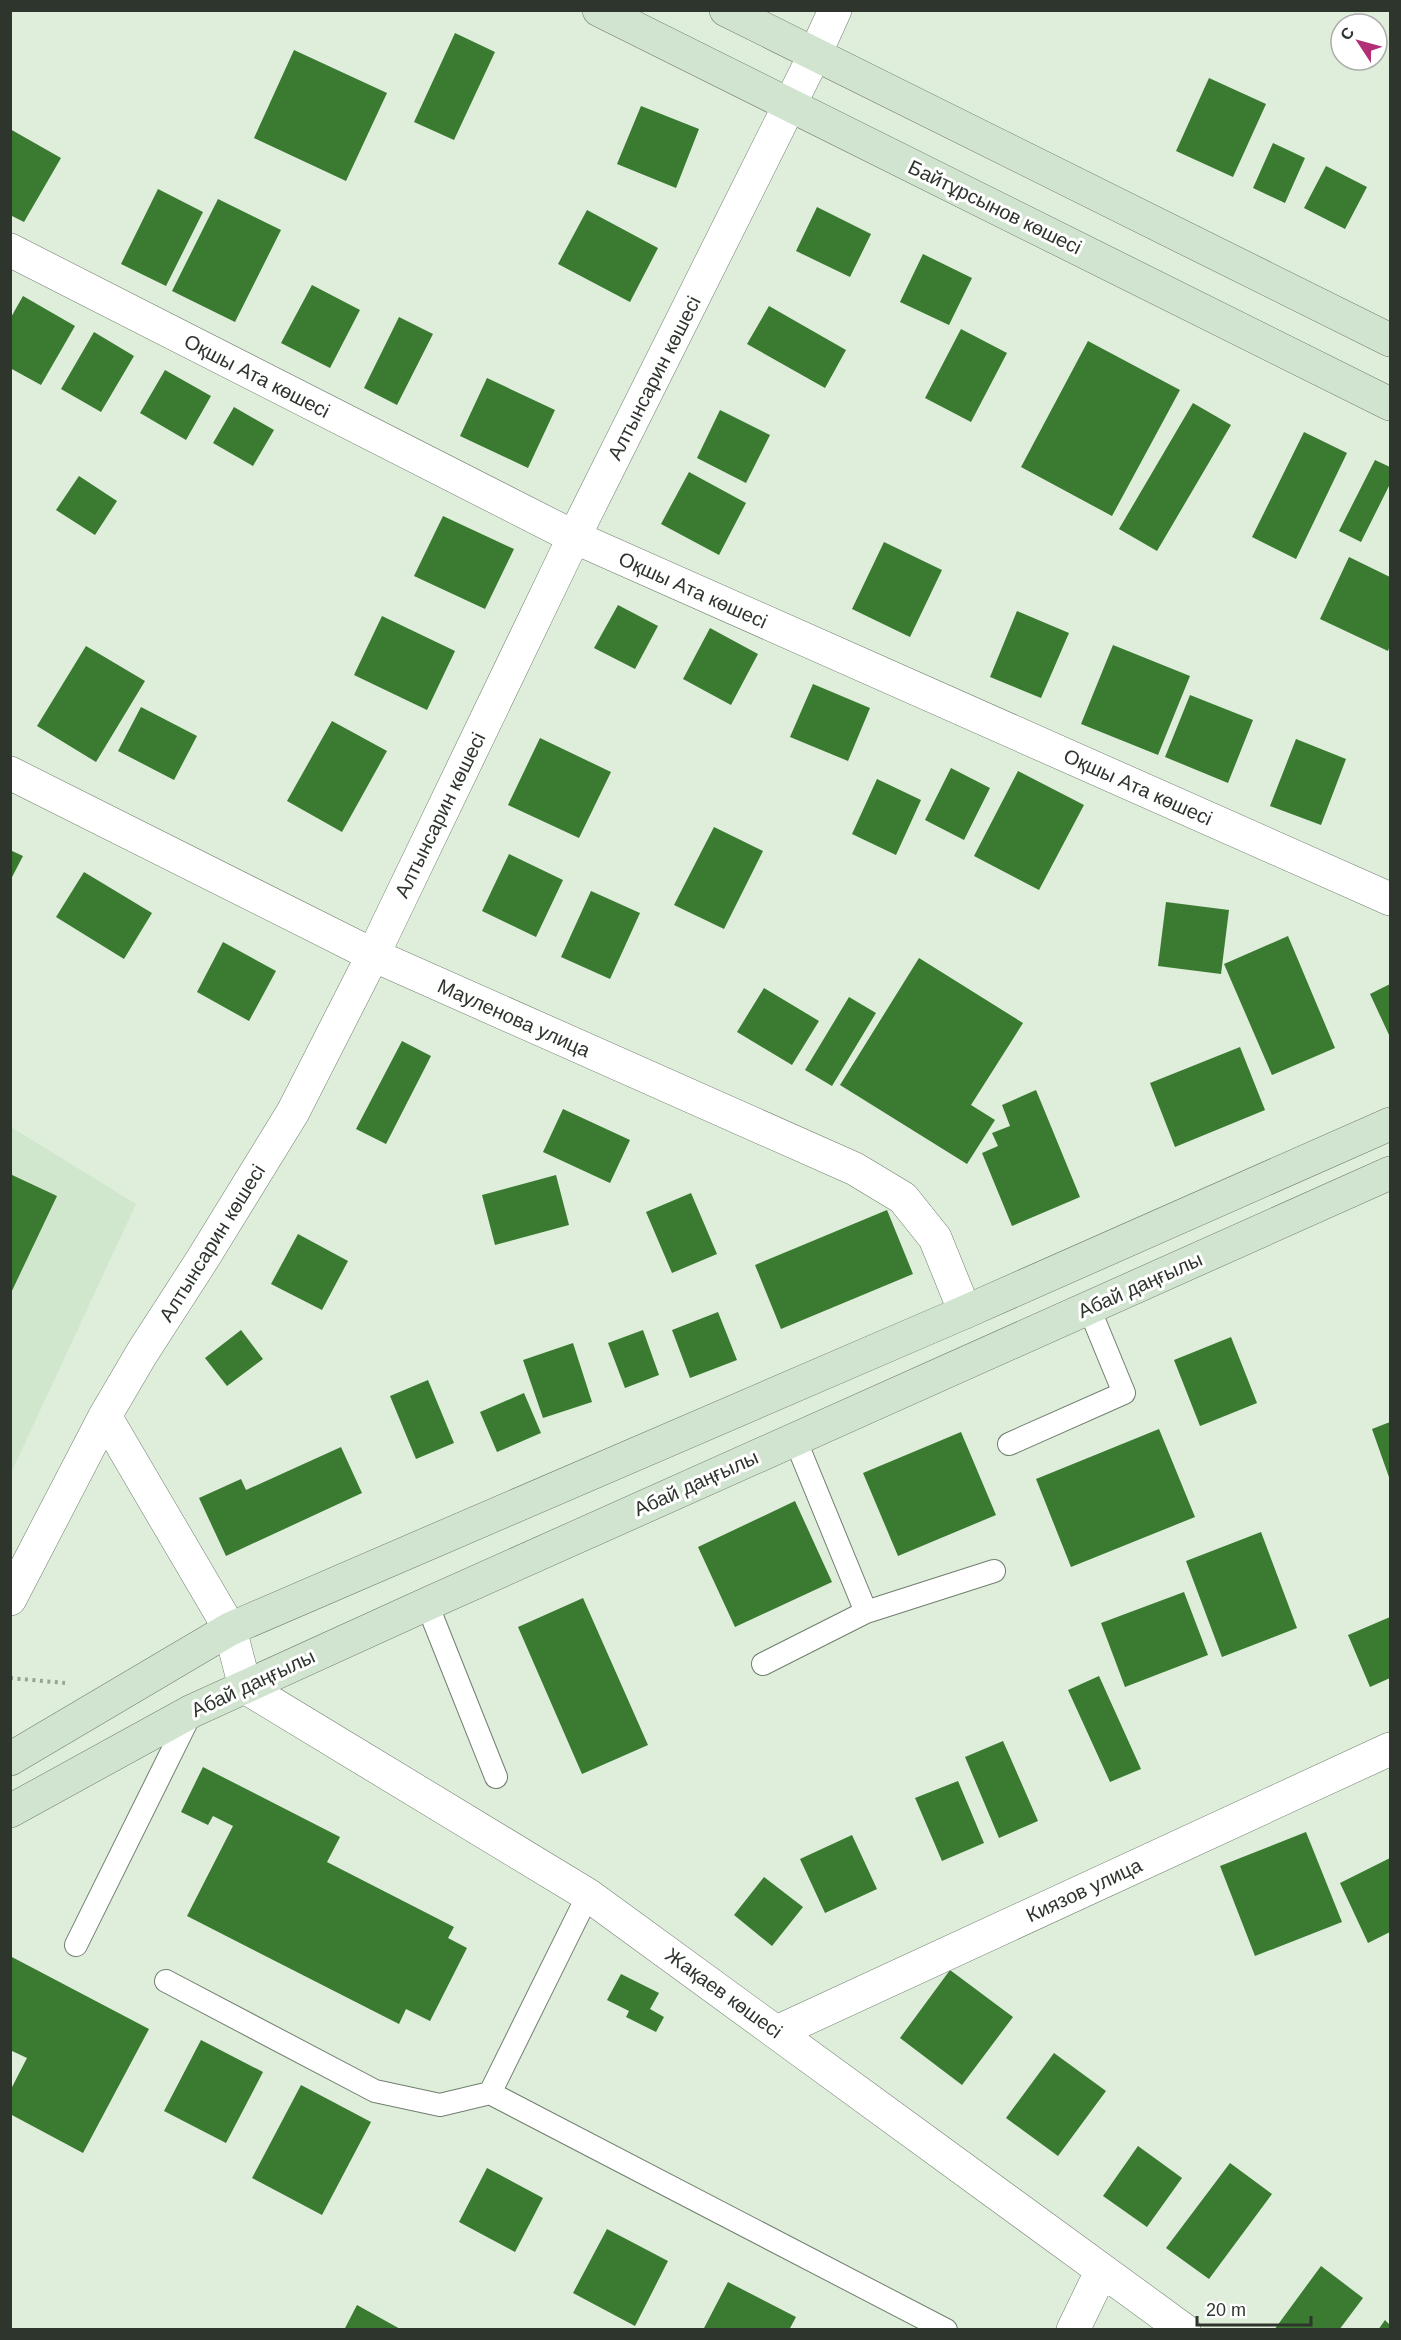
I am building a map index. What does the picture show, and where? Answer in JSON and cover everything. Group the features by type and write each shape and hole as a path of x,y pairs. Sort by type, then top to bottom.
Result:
{"street":[{"name":"Байтұрсынов көшесі","path":"599,10 1390,404"},
{"path":"726,10 1390,340"},
{"name":"Алтынсарин көшесі","path":"10,1599 105,1416 141,1353 202,1260 293,1112 373,955 574,537 790,105 835,10"},
{"name":"Оқшы Ата көшесі","path":"10,250 574,537 1390,899"},
{"name":"Мауленова улица","path":"10,773 373,955 855,1169 903,1198 935,1238 965,1312"},
{"path":"10,1759 230,1629 965,1312 1390,1124"},
{"name":"Абай даңғылы","path":"10,1811 192,1711 1390,1173"},
{"path":"105,1416 230,1629 245,1687"},
{"name":"Жақаев көшесі","path":"245,1687 588,1894 1184,2330"},
{"name":"Киязов улица","path":"777,2032 1390,1749"},
{"path":"1073,2330 1102,2270"}],"lane":[{"path":"1009,1444 1124,1393 1089,1308"},
{"path":"795,1439 866,1612"},
{"path":"763,1664 866,1612 994,1571"},
{"path":"427,1604 496,1778"},
{"path":"76,1945 192,1711"},
{"path":"490,2093 588,1894"},
{"path":"166,1981 375,2091 440,2105 490,2093 946,2330"}],"shaded area":[{"path":"11,1127 136,1204 11,1473"}],"building":[{"path":"455,33 495,52 454,140 414,122"},
{"path":"294,50 387,93 346,181 254,138"},
{"path":"1209,78 1266,104 1233,177 1176,151"},
{"path":"641,106 699,129 676,188 617,164"},
{"path":"10,129 61,158 24,222 10,215"},
{"path":"1273,143 1305,158 1285,203 1253,188"},
{"path":"1326,166 1367,187 1345,229 1304,208"},
{"path":"158,189 203,212 166,286 121,264"},
{"path":"218,199 281,230 235,322 172,291"},
{"path":"817,207 871,234 850,277 796,251"},
{"path":"587,210 658,248 630,302 558,264"},
{"path":"923,254 972,278 949,325 900,302"},
{"path":"312,285 360,310 330,368 281,343"},
{"path":"23,296 75,326 41,385 10,368 10,319"},
{"path":"769,306 846,350 825,388 747,344"},
{"path":"399,317 433,334 397,405 364,388"},
{"path":"961,329 1007,353 971,422 925,398"},
{"path":"94,332 134,356 101,412 61,389"},
{"path":"1088,341 1180,390 1112,516 1021,467"},
{"path":"165,370 211,396 186,440 140,413"},
{"path":"487,378 555,410 528,468 460,436"},
{"path":"1193,403 1231,425 1157,551 1119,529"},
{"path":"234,407 274,430 253,466 213,443"},
{"path":"720,410 770,435 746,483 697,458"},
{"path":"1304,432 1347,453 1296,559 1252,537"},
{"path":"1375,460 1390,467 1390,484 1361,542 1339,531"},
{"path":"689,472 746,503 719,555 661,524"},
{"path":"79,476 117,501 95,535 56,510"},
{"path":"443,516 514,549 485,609 414,576"},
{"path":"884,542 942,570 910,637 852,609"},
{"path":"1349,557 1390,577 1390,645 1388,651 1320,619"},
{"path":"618,605 658,626 635,669 594,648"},
{"path":"1017,611 1069,633 1041,698 990,677"},
{"path":"382,616 455,651 427,710 354,675"},
{"path":"710,628 758,654 731,705 683,679"},
{"path":"1113,645 1190,676 1158,755 1081,724"},
{"path":"86,646 145,681 96,762 37,726"},
{"path":"813,684 870,708 848,761 790,737"},
{"path":"1190,695 1253,720 1228,783 1165,757"},
{"path":"141,707 197,736 174,780 118,751"},
{"path":"332,721 387,751 342,832 287,801"},
{"path":"540,738 611,772 579,838 508,805"},
{"path":"1296,739 1346,759 1321,825 1270,806"},
{"path":"951,768 990,788 964,840 925,820"},
{"path":"1018,771 1084,805 1039,890 974,856"},
{"path":"877,779 921,800 896,855 852,834"},
{"path":"714,827 763,851 724,929 674,905"},
{"path":"10,850 23,856 10,881"},
{"path":"509,854 563,880 536,937 482,911"},
{"path":"84,872 152,913 124,959 56,917"},
{"path":"591,891 640,913 610,979 561,957"},
{"path":"1166,902 1229,910 1221,974 1158,966"},
{"path":"1288,936 1335,1048 1272,1075 1224,964"},
{"path":"223,942 276,971 249,1021 197,992"},
{"path":"919,958 1023,1023 971,1105 995,1120 967,1164 840,1085"},
{"path":"1390,984 1390,1037 1370,994"},
{"path":"764,988 819,1021 792,1065 737,1032"},
{"path":"849,997 876,1013 832,1086 805,1070"},
{"path":"402,1041 431,1056 386,1144 356,1129"},
{"path":"1240,1047 1265,1110 1175,1147 1150,1083"},
{"path":"1036,1090 1080,1197 1012,1226 982,1153 998,1146 992,1133 1010,1126 1002,1105"},
{"path":"563,1109 630,1140 610,1183 543,1152"},
{"path":"10,1174 57,1196 10,1295"},
{"path":"556,1175 569,1225 495,1245 482,1195"},
{"path":"691,1193 717,1254 672,1273 646,1212"},
{"path":"887,1210 913,1274 781,1329 755,1265"},
{"path":"298,1234 348,1261 322,1310 271,1284"},
{"path":"718,1312 737,1360 690,1378 672,1330"},
{"path":"241,1330 263,1359 227,1386 205,1358"},
{"path":"643,1330 659,1375 625,1388 608,1343"},
{"path":"1231,1337 1257,1403 1200,1426 1174,1360"},
{"path":"573,1343 592,1402 543,1418 523,1360"},
{"path":"428,1380 454,1443 416,1459 390,1396"},
{"path":"524,1393 541,1433 497,1452 480,1412"},
{"path":"1390,1422 1390,1480 1372,1429"},
{"path":"1159,1429 1195,1517 1071,1567 1036,1479"},
{"path":"961,1432 996,1515 898,1556 863,1473"},
{"path":"341,1447 362,1493 226,1556 199,1498 241,1479 246,1490"},
{"path":"795,1501 832,1582 735,1627 698,1547"},
{"path":"1261,1532 1297,1628 1222,1657 1186,1561"},
{"path":"1184,1592 1208,1655 1125,1687 1101,1623"},
{"path":"583,1598 648,1745 582,1774 518,1627"},
{"path":"1390,1617 1390,1678 1370,1687 1348,1635"},
{"path":"1099,1676 1141,1769 1110,1782 1068,1690"},
{"path":"1003,1741 1038,1821 999,1838 965,1757"},
{"path":"203,1767 340,1837 327,1862 454,1927 448,1938 467,1948 430,2021 406,2009 399,2024 187,1916 233,1826 213,1816 208,1825 181,1812"},
{"path":"958,1781 984,1843 942,1861 915,1798"},
{"path":"1306,1832 1342,1922 1255,1956 1220,1866"},
{"path":"852,1835 877,1889 825,1913 800,1859"},
{"path":"1390,1858 1390,1932 1368,1943 1340,1883"},
{"path":"764,1877 803,1907 772,1946 734,1915"},
{"path":"10,1956 149,2029 83,2153 10,2114 10,2091 27,2058 10,2050"},
{"path":"950,1970 1013,2017 962,2085 900,2038"},
{"path":"621,1974 659,1993 650,2009 664,2017 656,2032 626,2017 629,2011 607,2000"},
{"path":"201,2040 263,2072 226,2143 164,2111"},
{"path":"1054,2053 1106,2091 1058,2156 1006,2118"},
{"path":"301,2085 371,2122 322,2215 252,2178"},
{"path":"1138,2146 1182,2178 1147,2227 1103,2196"},
{"path":"1230,2163 1272,2194 1209,2279 1166,2248"},
{"path":"487,2168 543,2198 515,2252 459,2222"},
{"path":"607,2229 668,2261 635,2326 573,2293"},
{"path":"1321,2266 1363,2298 1339,2330 1274,2330"},
{"path":"728,2282 796,2317 789,2330 703,2330"},
{"path":"357,2305 402,2330 344,2330"},
{"path":"1385,2320 1390,2325 1390,2330 1378,2330"}]}
